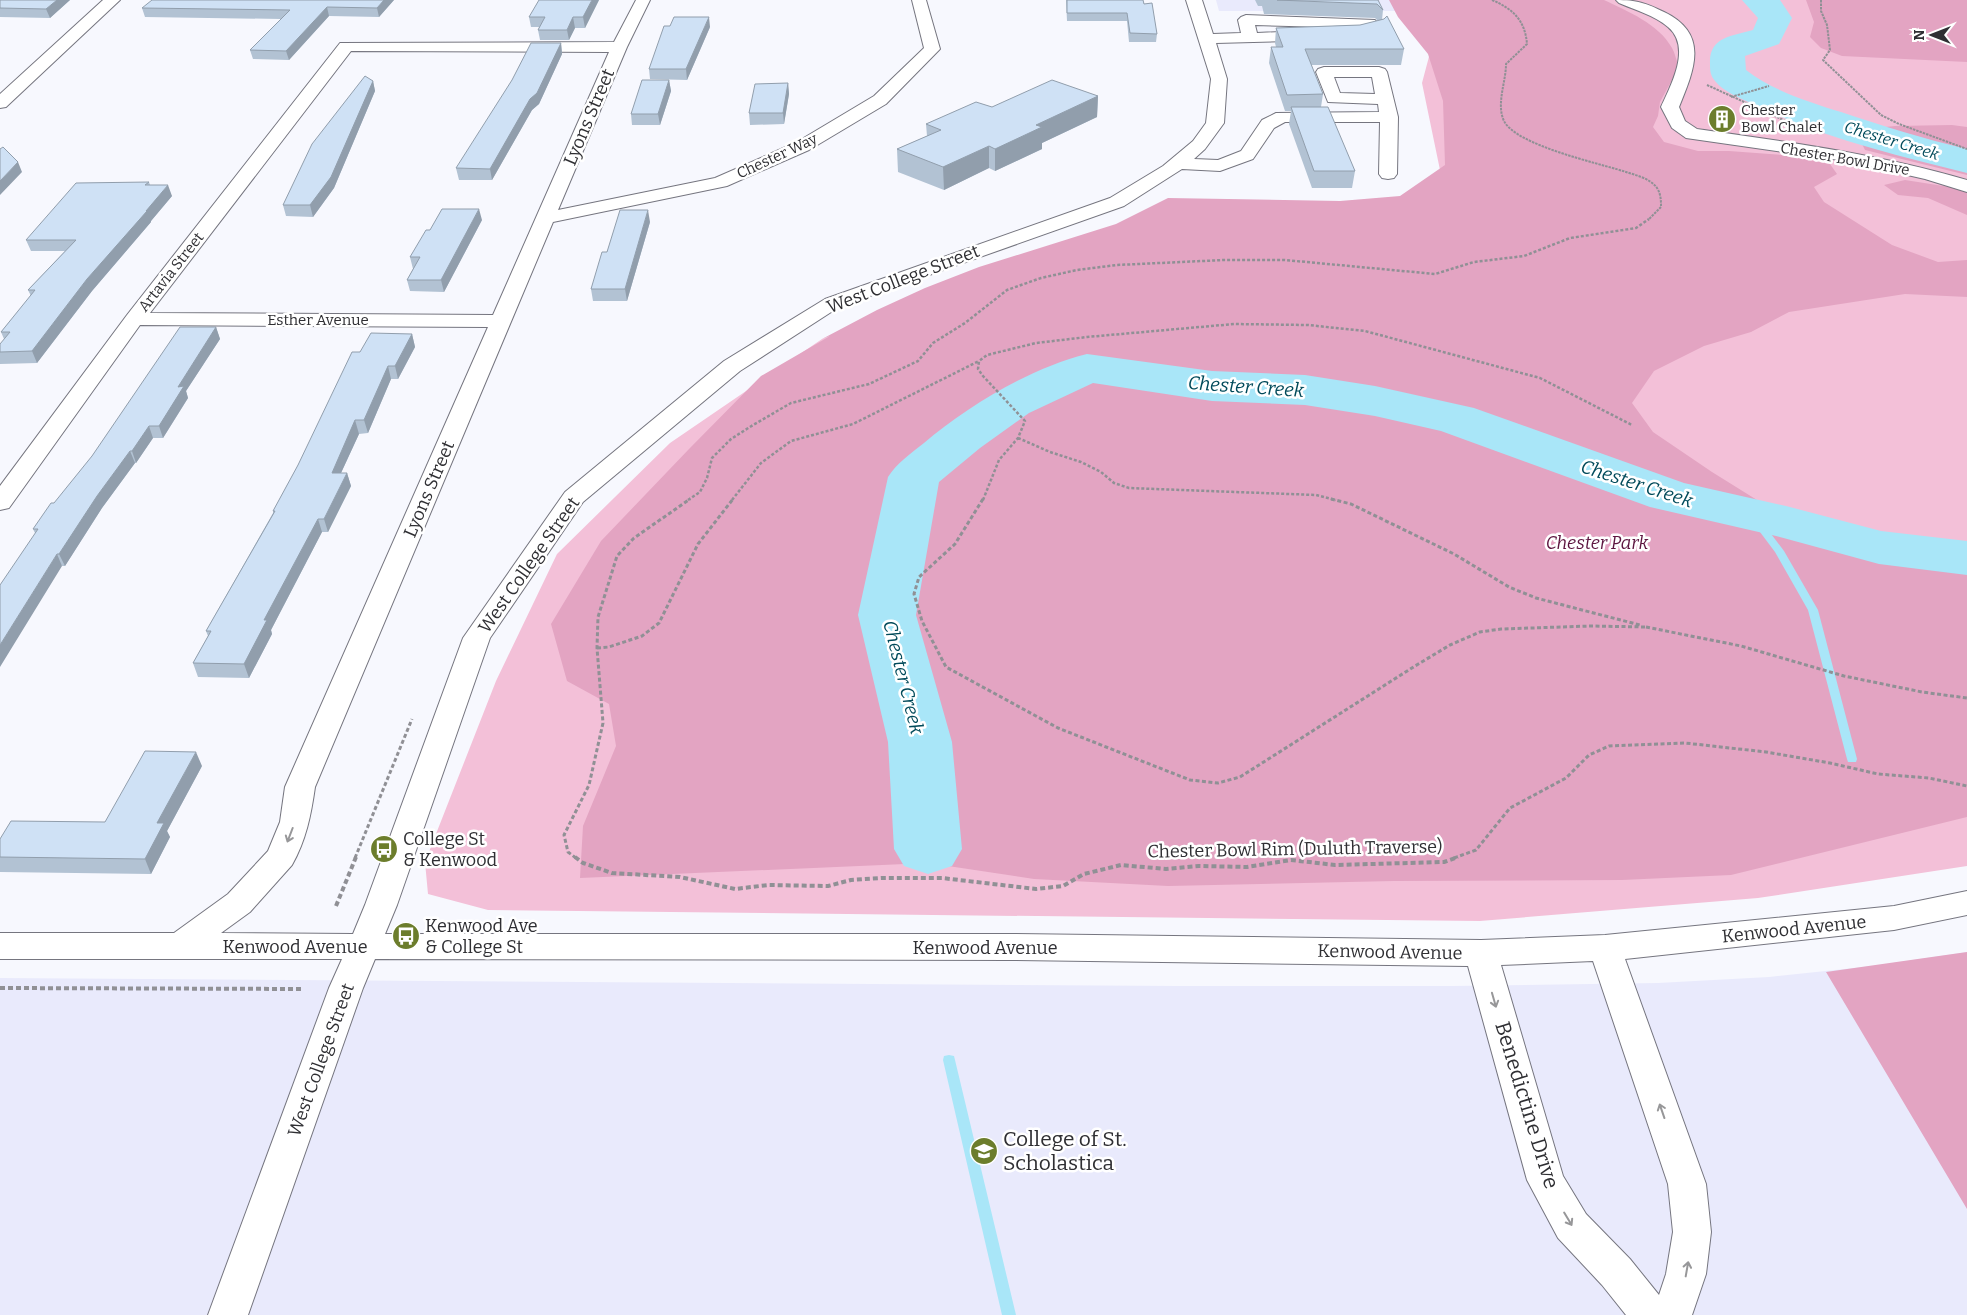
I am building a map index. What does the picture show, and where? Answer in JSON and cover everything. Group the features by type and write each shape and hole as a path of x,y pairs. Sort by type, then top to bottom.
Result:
{"street":[{"path":"0,103 112,0"},
{"name":"Lyons Street","path":"179,947 239,903 281,858 295,822 300,787 619,47 643,0"},
{"name":"Chester Way","path":"546,218 720,182 803,146 880,100 932,49 919,0"},
{"name":"West College Street","path":"228,1315 346,988 381,905 477,638 574,496 732,366 832,303 1117,202 1178,163 1199,146 1215,124 1219,79 1194,0"},
{"name":"Chester Bowl Drive","path":"1624,0 1674,24 1684,36 1687,64 1670,108 1678,124 1692,134 1829,154 1930,175 1967,186"},
{"path":"1206,39 1358,34 1375,30 1370,23 1246,20 1250,37"},
{"name":"Artavia Street","path":"0,503 134,319 346,46 619,47"},
{"path":"1385,99 1389,117 1388,174"},
{"path":"1178,163 1220,166 1247,155 1268,124 1282,117 1389,117"},
{"name":"Esther Avenue","path":"134,319 502,321"},
{"name":"Kenwood Avenue","path":"0,946 363,948 1014,947 1481,953 1605,948 1894,918 1967,904"},
{"path":"1605,948 1687,1184 1692,1232 1686,1274 1672,1315"},
{"name":"Benedictine Drive","path":"1481,953 1546,1180 1572,1226 1616,1272 1651,1315"}],"path":[{"name":"Chester Bowl Rim (Duluth Traverse)","path":"1492,0 1508,8 1526,26 1527,44 1506,64 1507,75 1501,112 1506,125 1521,137 1542,146 1635,175 1655,185 1661,197 1661,207 1648,220 1636,228 1570,238 1524,256 1474,262 1435,274 1285,260 1194,261 1117,265 1077,270 1041,278 1007,290 965,323 933,343 918,361 868,384 791,403 753,424 731,440 712,458 707,478 700,492 634,538 617,556 598,617 597,648 603,723 589,785 564,834 568,852 583,863 612,873 680,877 735,889 768,885 828,886 851,880 880,878 942,878 1036,889 1063,886 1084,874 1121,864 1166,869 1199,866 1247,867 1291,860 1334,866 1444,862 1476,850 1510,808 1566,778 1589,755 1610,746 1685,744 1766,752 1830,763 1878,774 1929,778 1967,786"},
{"path":"1821,0 1821,10 1828,25 1830,50 1823,60 1829,68 1844,79 1881,115 1899,124 1967,149"},
{"path":"1683,75 1803,130 1829,154"},
{"path":"1731,96 1769,86"},
{"path":"597,648 609,647 642,636 659,622 698,544 761,463 774,452 791,441 853,424 987,355 1036,343 1234,324 1308,325 1365,331 1540,378 1632,425"},
{"path":"979,360 978,369 994,391 1024,421 1018,438 999,460 982,502 955,544 919,577 914,594 922,621 946,666 982,688 1058,728 1190,780 1218,783 1240,777 1415,666 1450,645 1480,632 1501,629 1591,626 1647,627"},
{"path":"1018,438 1050,452 1081,462 1101,472 1114,483 1129,488 1316,495 1335,499 1350,504 1454,554 1509,587 1527,594 1647,627 1741,646 1844,676 1922,692 1967,698"},
{"path":"336,906 415,711"},
{"path":"0,988 303,989"}],"shaded area":[{"path":"1216,0 1415,0 1422,11 1219,11"},
{"name":"College of St. Scholastica","path":"1967,952 1967,1315 0,1315 0,978 1179,986 1452,986 1658,983 1769,977 1873,966"}],"green space":[{"name":"Chester Park","path":"1389,0 1604,0 1651,25 1666,39 1673,50 1679,67 1660,102 1658,116 1653,127 1664,142 1698,151 1783,155 1830,164 1837,174 1814,187 1824,202 1892,245 1938,262 1967,260 1967,297 1905,294 1789,312 1751,332 1704,346 1654,371 1632,403 1653,432 1712,472 1757,500 1847,539 1948,548 1967,545 1967,817 1731,875 1622,880 1394,881 1168,886 1034,879 928,863 580,878 583,826 616,746 609,704 567,681 551,624 601,541 761,376 830,336 822,339 877,310 925,288 979,267 1116,224 1168,198 1340,201 1400,196 1445,165 1443,101 1428,54 1398,17"},
{"name":"Chester Park","path":"1415,0 1967,0 1967,866 1758,898 1480,921 488,910 428,894 425,862 496,681 557,554 670,443 822,339 968,282 1405,229 1440,170 1422,83 1435,34"},
{"path":"1806,0 1967,0 1967,62 1842,56 1821,48 1810,37 1814,22"},
{"path":"1952,125 1967,127 1967,175 1865,150 1861,142 1866,129 1895,126"},
{"path":"1905,180 1950,187 1967,192 1967,215 1928,198 1898,195 1884,185"},
{"path":"1967,952 1967,1209 1826,972"}],"building":[{"path":"0,0 57,0 46,9 0,8"},
{"path":"152,0 384,0 377,8 327,7 286,51 250,50 290,10 142,8"},
{"path":"539,0 592,0 583,17 573,17 567,30 538,30 545,17 529,17"},
{"path":"1067,0 1143,0 1144,4 1152,3 1157,34 1130,33 1127,13 1067,13"},
{"path":"1277,0 1378,0 1383,10 1377,4"},
{"path":"1387,16 1404,49 1305,49 1323,94 1287,95 1271,47 1283,47 1276,28 1360,25 1384,19"},
{"path":"674,17 709,17 686,69 649,69 664,26 670,26"},
{"path":"531,43 561,43 537,93 530,99 490,169 456,168 512,80"},
{"path":"365,76 373,81 331,177 310,205 283,205 312,144"},
{"path":"642,80 669,80 658,114 631,114"},
{"path":"1052,80 1098,96 1036,125 1042,127 995,149 989,146 943,167 897,149 941,130 926,124 976,102 992,107"},
{"path":"788,83 783,113 749,113 755,84"},
{"path":"1291,107 1328,107 1355,171 1314,171"},
{"path":"3,147 18,162 0,181 0,149"},
{"path":"149,182 145,185 168,185 87,279 32,351 0,352 0,344 10,332 1,332 35,290 28,290 76,240 26,240 76,183"},
{"path":"442,209 479,209 441,280 407,280 420,257 410,257 426,230 430,230"},
{"path":"620,210 648,210 625,289 591,289 602,252 607,252"},
{"path":"180,327 216,327 178,387 184,386 159,426 149,426 97,496 59,554 57,554 0,645 0,585 38,529 33,529 51,503 54,503 92,456"},
{"path":"371,333 412,334 395,366 388,366 364,420 355,420 332,473 347,473 324,519 318,519 264,620 267,620 244,664 193,663 211,631 206,631 275,511 273,511 298,465 352,352 360,352"},
{"path":"145,751 196,752 157,823 164,823 145,859 0,857 0,839 11,821 105,822"}],"waterway":[{"name":"Chester Creek","path":"1758,0 1768,7 1775,18 1767,37 1736,46 1727,52 1728,74 1742,85 1790,108 1898,144 1967,161"},
{"name":"Chester Creek","path":"928,849 920,742 887,615 914,477 962,437 1012,403 1087,368 1212,386 1305,390 1375,401 1456,419 1669,496 1786,522 1879,547 1967,558"},
{"path":"1753,516 1779,551 1813,610 1852,759"},
{"name":"Chester Creek","path":"949,1060 1009,1315"}],"place":[{"name":"Chester Bowl Chalet","path":"1722,119"},
{"name":"College St & Kenwood","path":"384,849"},
{"name":"Kenwood Ave & College St","path":"406,936"},
{"name":"College of St. Scholastica","path":"984,1151"}]}
